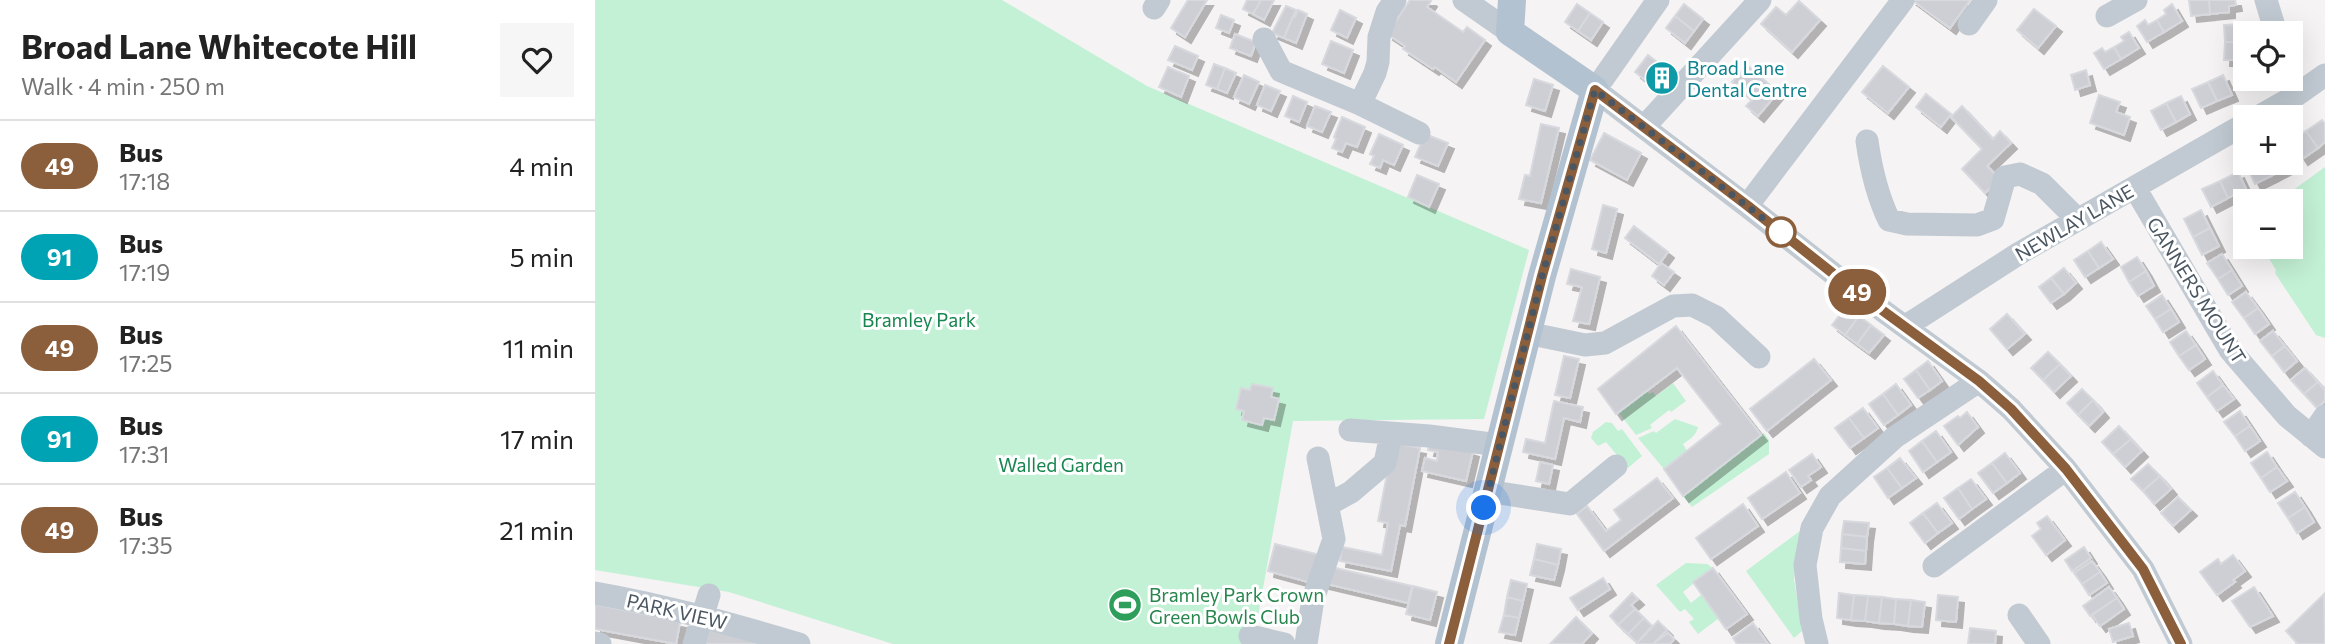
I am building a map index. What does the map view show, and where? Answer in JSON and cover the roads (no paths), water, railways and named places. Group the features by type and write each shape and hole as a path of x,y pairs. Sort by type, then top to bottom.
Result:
{"main road":[{"path":"1449,644 1527,333 1595,90 1510,32 1512,0"}],"street":[{"path":"1360,104 1375,73 1379,37 1387,12 1395,0"},
{"path":"1464,0 1510,32"},
{"path":"1658,0 1595,90 1845,283 1979,381 2011,409 2066,469 2143,569 2181,644"},
{"path":"1643,127 1760,0"},
{"path":"1748,206 1903,0"},
{"path":"1969,24 1986,0"},
{"path":"2107,16 2136,0"},
{"path":"2267,1 2273,21"},
{"path":"1264,39 1281,71 1360,104 1419,133"},
{"path":"2303,83 2325,75"},
{"path":"2272,105 2288,91"},
{"name":"NEWLAY LANE","path":"1906,326 2018,254 2233,131"},
{"path":"1867,141 1879,200 1889,220 1907,224 1977,225 1993,219 2005,177 2020,174 2042,184 2077,219"},
{"name":"GANNERS MOUNT","path":"2135,188 2230,351 2287,416 2318,441"},
{"path":"1527,333 1585,345 1605,343 1673,306 1692,305 1716,317 1759,357"},
{"path":"1817,644 1805,565 1812,528 1830,496 1895,437 1979,381"},
{"path":"2318,441 2325,416"},
{"path":"1350,430 1499,445"},
{"path":"1329,504 1351,492 1385,463 1391,433"},
{"path":"1306,644 1313,598 1334,539 1318,458"},
{"path":"1487,491 1570,504 1616,466"},
{"path":"1934,566 2066,469"},
{"name":"PARK VIEW","path":"595,593 706,606 799,644"},
{"path":"694,644 706,606"},
{"path":"2019,615 2039,644"},
{"path":"1250,636 1284,644"}],"place":[{"name":"Broad Lane Dental Centre","path":"1662,78"},
{"name":"Bramley Park Crown Green Bowls Club","path":"1125,605"}],"park label":[{"name":"Bramley Park","path":"919,319"},
{"name":"Walled Garden","path":"1061,464"}]}
